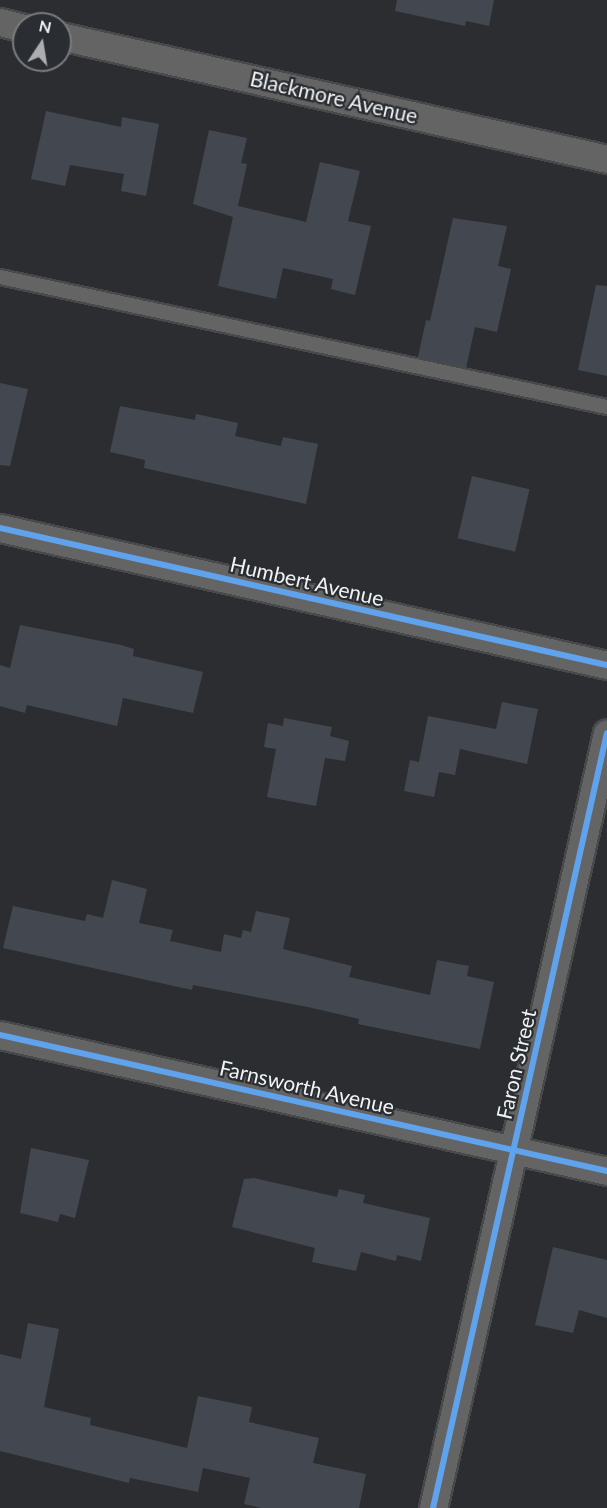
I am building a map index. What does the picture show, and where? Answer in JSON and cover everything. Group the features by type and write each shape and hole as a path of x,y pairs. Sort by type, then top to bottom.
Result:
{"street":[{"name":"Blackmore Avenue","path":"72,39 607,159"},
{"name":"Humbert Avenue","path":"0,528 607,665"},
{"name":"Faron Street","path":"433,1508 607,733"},
{"name":"Farnsworth Avenue","path":"0,1035 607,1171"}],"lane":[{"path":"0,277 607,407"}],"building":[{"path":"397,0 494,0 489,26 466,21 465,26 395,11"},
{"path":"46,111 121,127 122,117 159,124 146,196 121,191 124,174 70,165 65,186 31,179"},
{"path":"209,130 247,138 241,163 247,164 238,206 306,222 320,162 360,171 348,221 371,226 355,295 331,289 333,279 283,268 276,299 218,286 233,217 193,204"},
{"path":"453,218 507,226 498,266 511,269 497,332 475,327 466,368 418,357 426,320 430,321"},
{"path":"596,285 607,286 607,376 578,370"},
{"path":"0,383 28,389 10,466 0,465"},
{"path":"120,406 195,420 196,414 238,423 235,436 281,446 283,437 318,444 306,504 144,468 145,460 110,452"},
{"path":"472,476 529,489 515,552 458,538"},
{"path":"20,625 121,645 134,649 133,656 203,672 193,713 123,698 117,726 27,705 25,713 0,706 0,665 10,668"},
{"path":"502,702 538,709 527,764 460,749 455,775 439,772 434,797 404,791 410,760 419,762 428,716 496,729"},
{"path":"284,718 332,727 330,736 349,741 345,761 325,758 316,806 267,797 276,749 264,747 268,723 283,726"},
{"path":"112,880 147,889 139,923 173,930 170,941 221,952 224,934 241,938 243,930 251,932 256,911 290,918 283,949 352,966 349,977 430,995 437,960 469,966 467,976 494,982 480,1049 358,1024 359,1019 308,1007 193,985 192,990 3,948 13,906 85,921 87,914 103,918"},
{"path":"31,1148 89,1160 75,1218 60,1214 58,1222 20,1213"},
{"path":"254,1178 337,1197 339,1189 365,1195 363,1203 430,1218 421,1261 397,1255 396,1261 361,1252 356,1271 312,1262 315,1248 232,1227 244,1179"},
{"path":"553,1247 607,1260 607,1318 579,1310 573,1333 535,1325"},
{"path":"28,1323 59,1329 44,1407 91,1418 90,1425 187,1448 198,1396 252,1407 249,1422 319,1438 313,1463 366,1474 359,1508 261,1508 244,1504 250,1478 203,1468 198,1492 130,1478 129,1483 0,1451 0,1354 21,1359"}],"cycle path":[{"path":"0,528 607,665"},
{"path":"433,1508 607,733"},
{"path":"0,1035 607,1171"}]}
